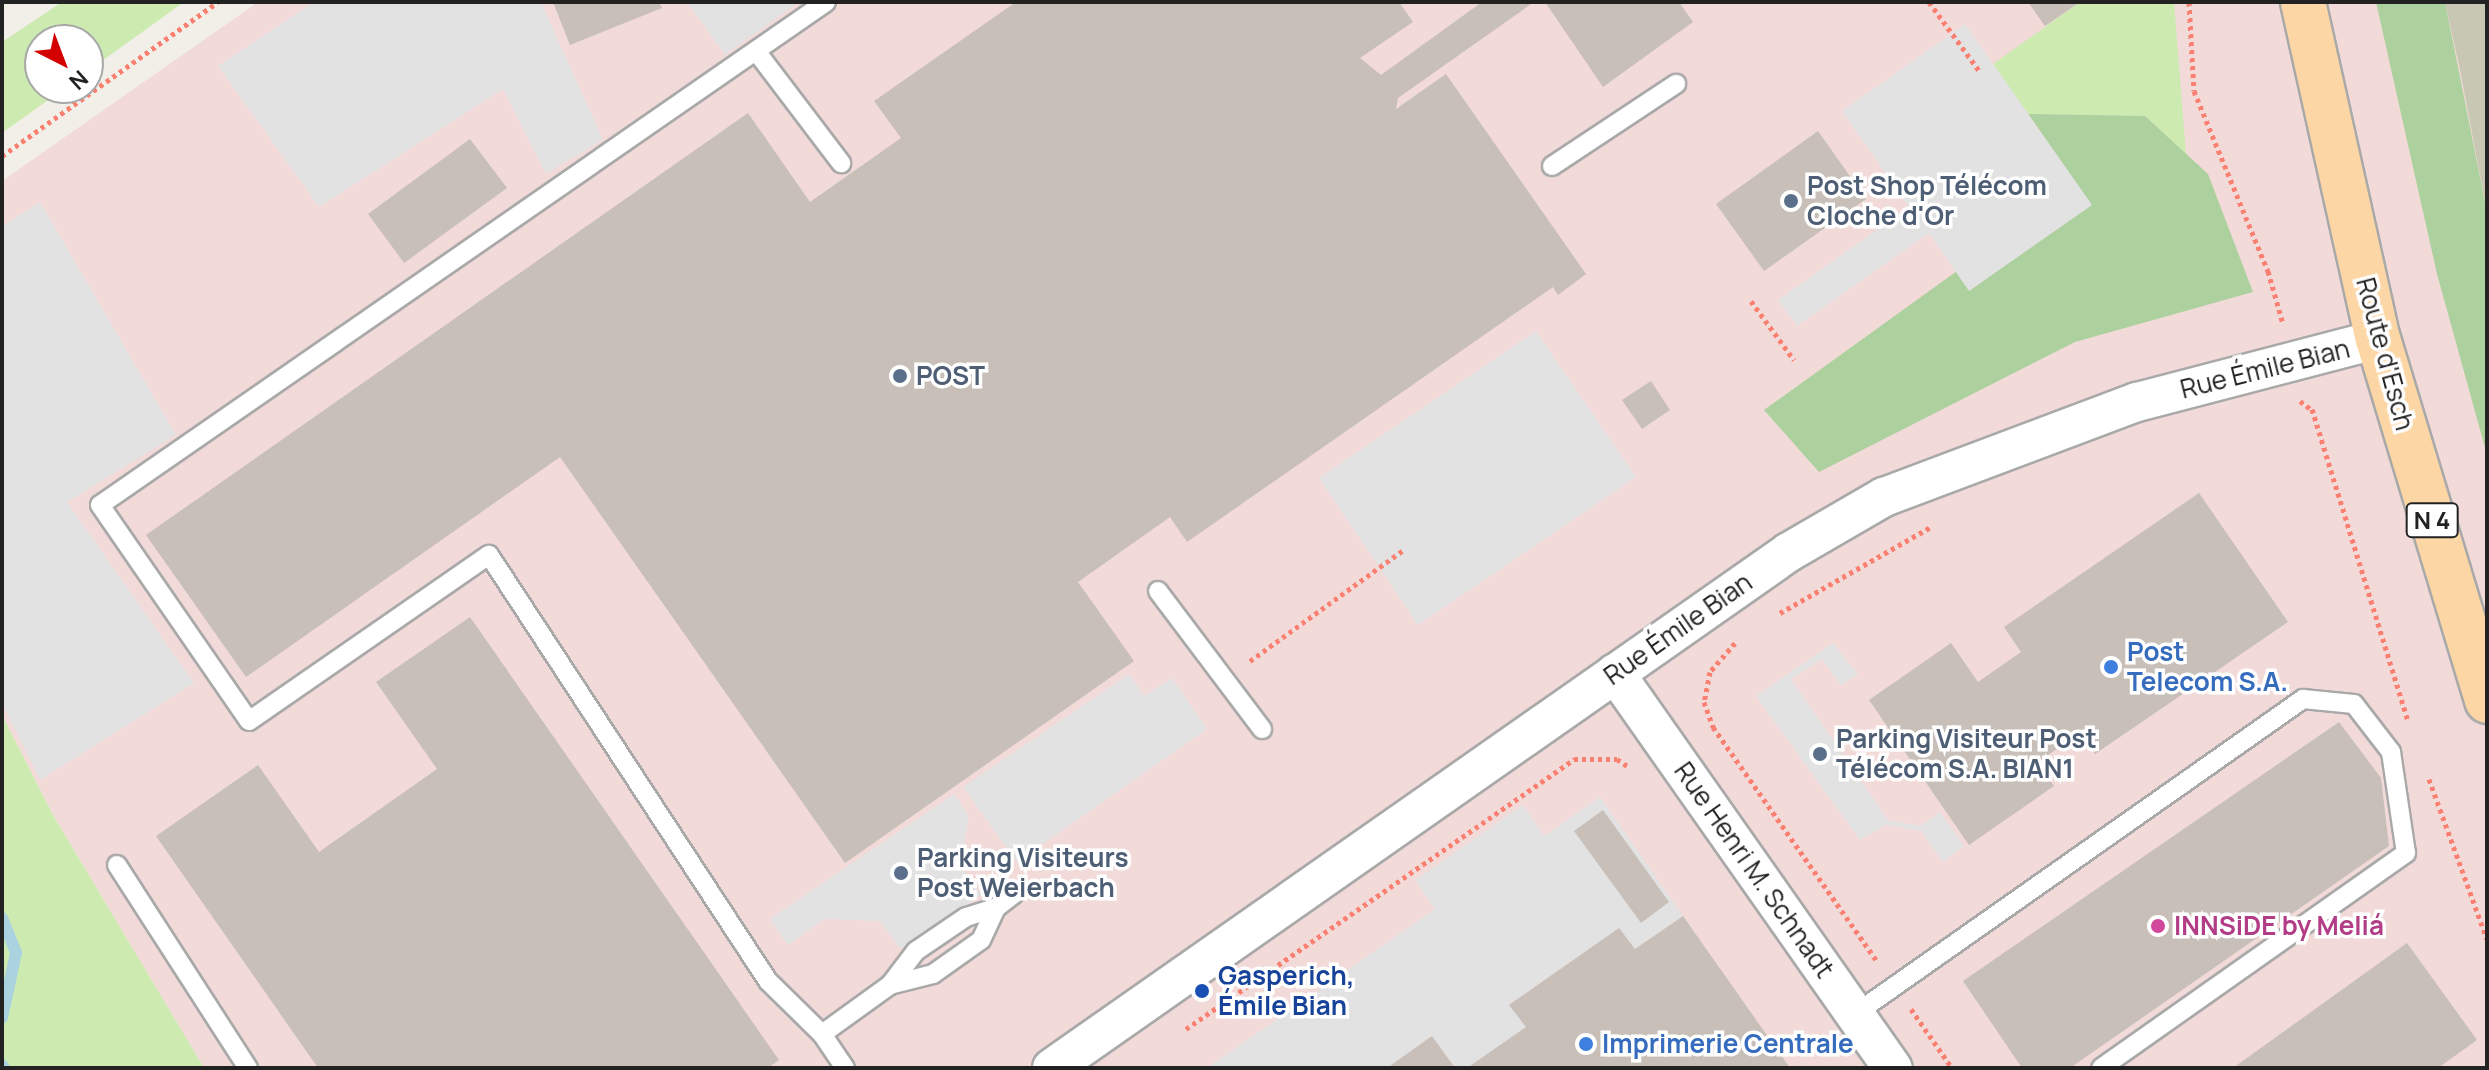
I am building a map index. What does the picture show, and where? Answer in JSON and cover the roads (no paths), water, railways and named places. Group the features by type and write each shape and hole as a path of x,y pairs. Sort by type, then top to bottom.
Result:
{"main road":[{"name":"Route d'Esch","path":"2303,2 2378,339 2487,701"}],"street":[{"name":"Rue Émile Bian","path":"1052,1068 1789,552 1884,497 2137,402 2295,379 2378,339"},
{"name":"Rue Henri M. Schnadt","path":"1615,673 1893,1068"}],"lane":[{"path":"826,2 100,505 249,721 489,555 768,981 822,1034 845,1068"},
{"path":"756,51 841,163"},
{"path":"1552,166 1676,84"},
{"path":"1158,591 1262,729"},
{"path":"1855,1014 2303,699 2354,704 2391,752 2406,853 2101,1068"},
{"path":"117,865 248,1068"},
{"path":"822,1034 890,985 916,951 966,917 996,908 1014,894"},
{"path":"890,985 933,974 981,940 996,908"}],"waterway":[{"path":"2,918 16,953 2,1018"}],"place":[{"name":"Post Shop Télécom Cloche d'Or","path":"1791,201"},
{"name":"POST","path":"900,376"},
{"name":"Post Telecom S.A.","path":"2111,667"},
{"name":"Parking Visiteur Post Télécom S.A. BIAN1","path":"1820,754"},
{"name":"Parking Visiteurs Post Weierbach","path":"901,873"},
{"name":"INNSiDE by Meliá","path":"2158,926"},
{"name":"Gasperich, Émile Bian","path":"1202,991"},
{"name":"Imprimerie Centrale","path":"1586,1044"}]}
